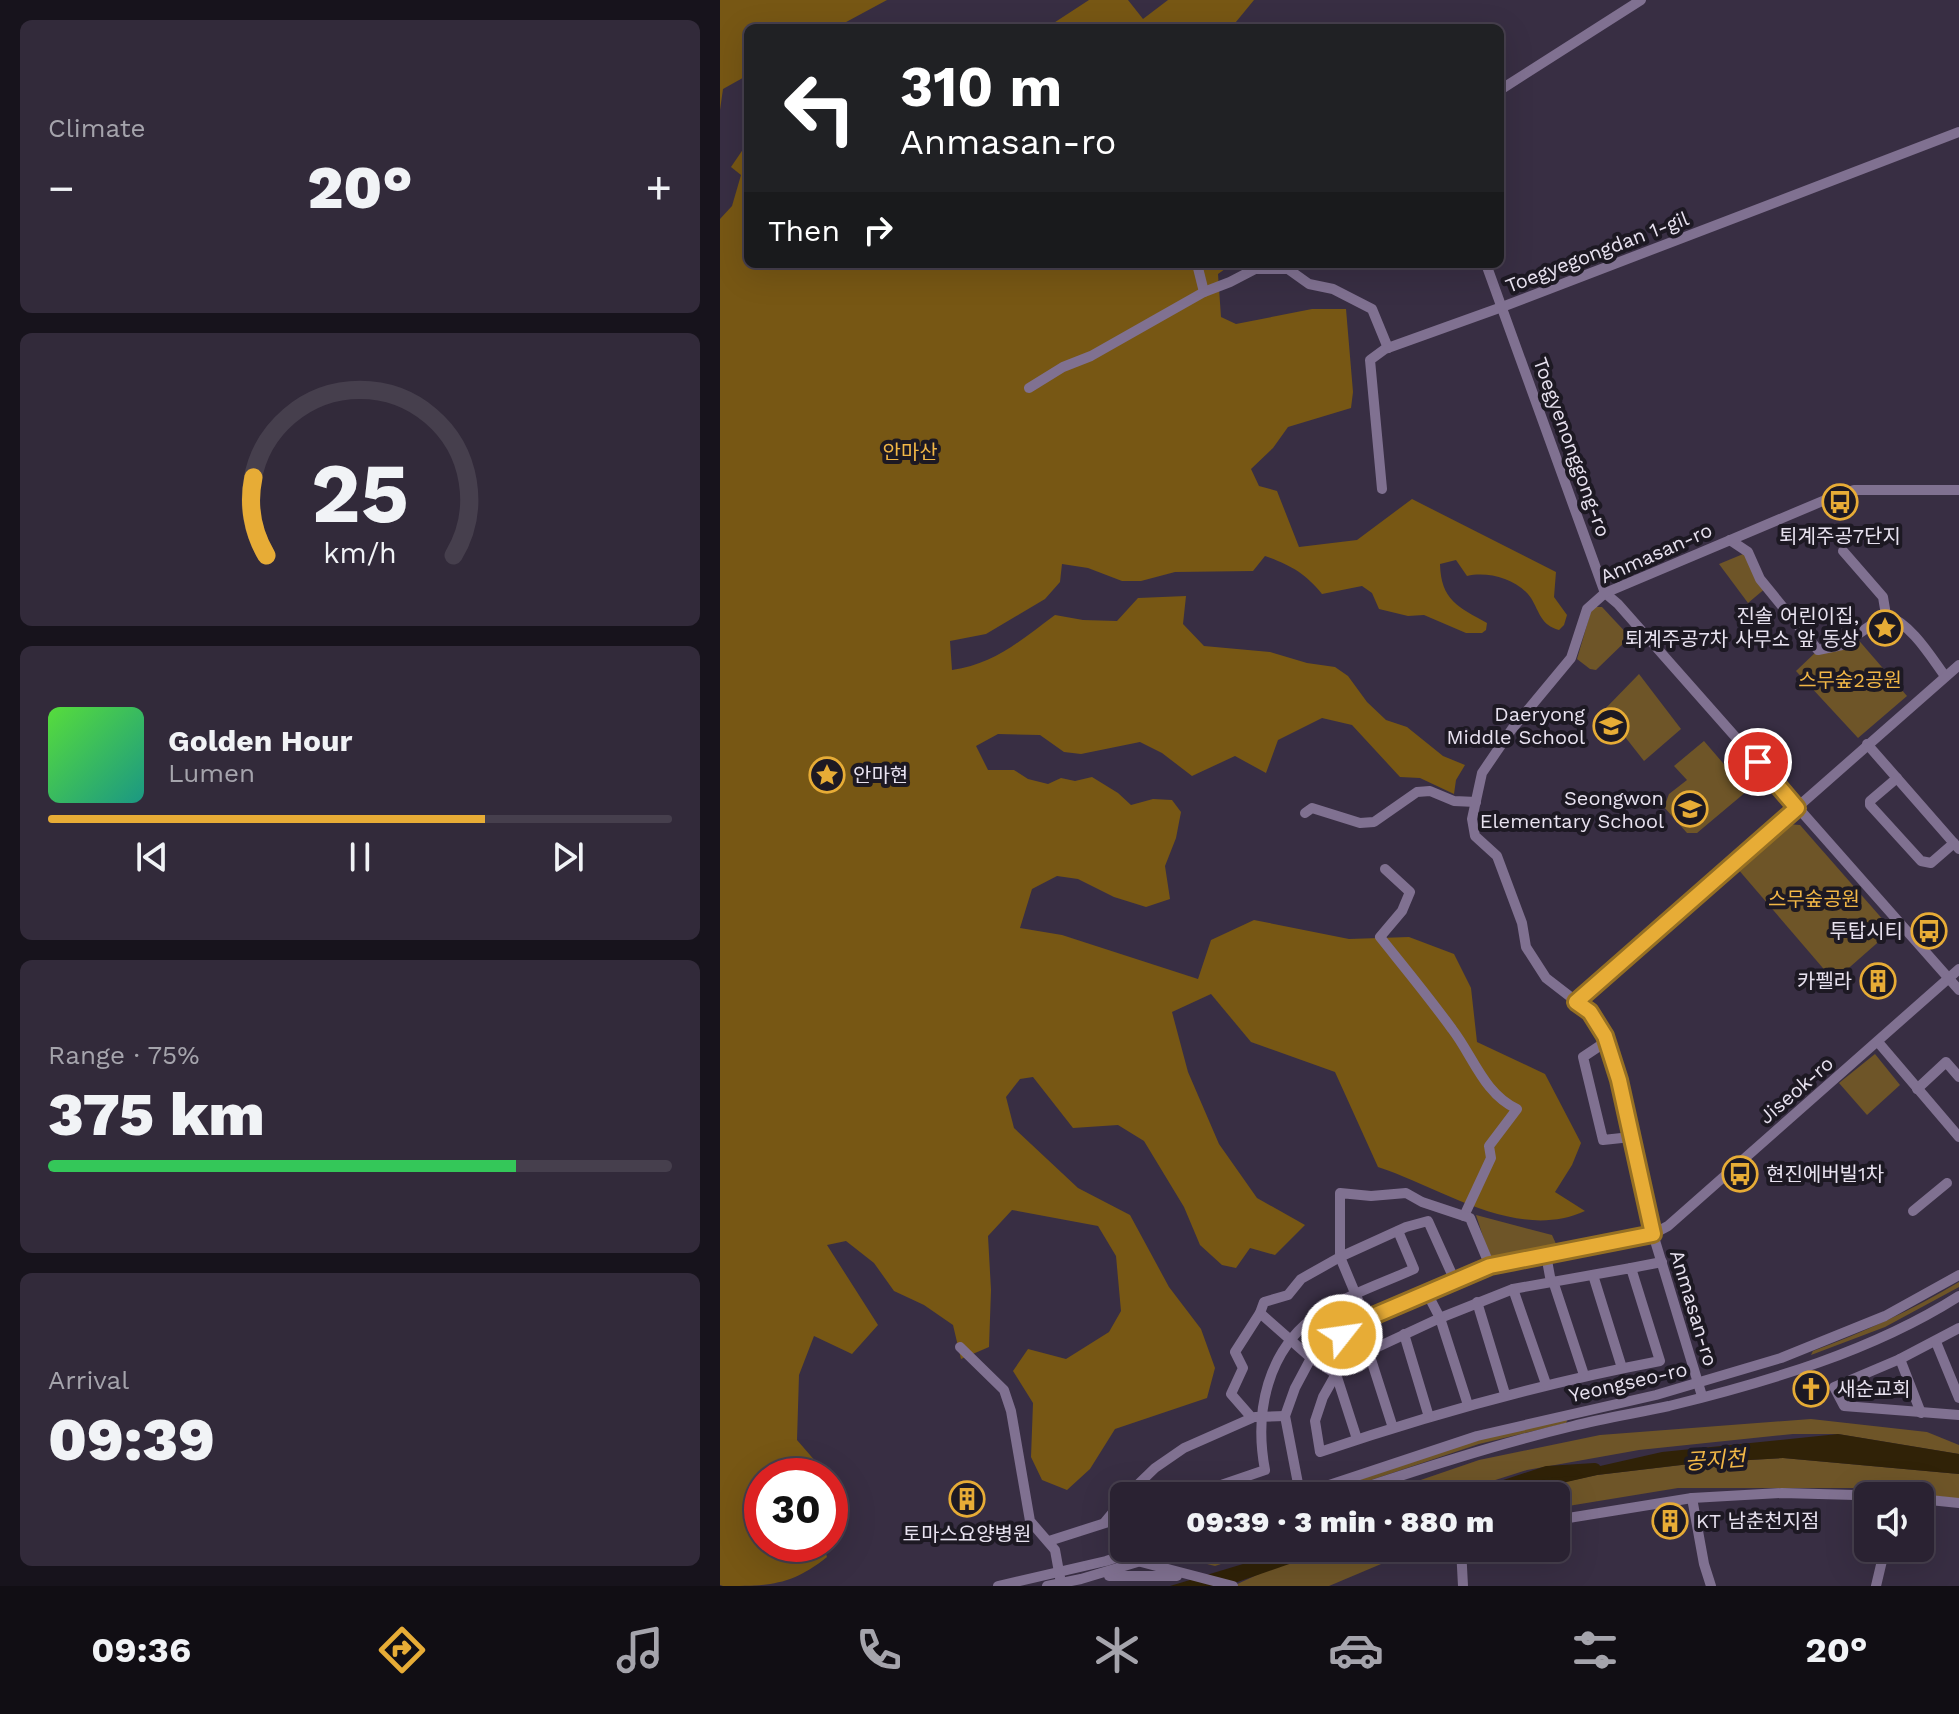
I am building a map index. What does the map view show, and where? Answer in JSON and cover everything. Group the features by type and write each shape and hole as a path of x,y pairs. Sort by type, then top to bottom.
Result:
{"street":[{"path":"1504,87 1641,0"},
{"name":"Toegyegongdan 1-gil","path":"1388,348 1959,132"},
{"path":"1198,268 1204,292"},
{"name":"Toegyenonggong-ro","path":"1487,268 1605,593 1959,990"},
{"path":"1029,388 1204,292 1255,269 1288,269 1309,284 1333,289 1372,309 1388,348 1370,360 1382,489"},
{"name":"Anmasan-ro","path":"1702,1396 1653,1234 1607,1041 1590,1012 1546,978 1526,947 1522,923 1497,856 1475,836 1472,819 1482,773 1512,729 1571,658 1587,609 1605,593 1854,490 1959,490"},
{"path":"1730,540 1748,552 1760,579 1818,650 1842,645 1886,615"},
{"path":"1843,551 1883,597 1886,615"},
{"path":"1886,615 1898,620 1925,648 1945,676"},
{"path":"1576,1002 1959,665"},
{"path":"1867,744 1897,778 1957,846 1931,863 1921,861 1870,805 1870,801 1897,778"},
{"path":"1305,813 1312,808 1360,823 1374,822 1417,792 1430,791 1454,801 1476,802"},
{"path":"1385,869 1410,892 1402,911 1380,937 1454,1030 1491,1089 1505,1104 1517,1109 1489,1146 1491,1158 1464,1216"},
{"name":"Jiseok-ro","path":"1653,1234 1668,1226 1959,969"},
{"path":"1607,1041 1583,1057 1603,1140 1631,1137"},
{"path":"1878,1042 1959,1137"},
{"path":"1917,1089 1946,1062 1959,1077"},
{"path":"1913,1211 1947,1183"},
{"path":"1366,1319 1340,1257 1340,1193 1371,1196 1406,1193 1422,1202 1470,1218 1490,1266"},
{"path":"1422,1202 1455,1281"},
{"path":"1256,1417 1231,1394 1243,1368 1235,1352 1264,1302 1288,1295 1301,1279 1340,1257 1428,1221"},
{"path":"1230,1482 1265,1470 1256,1417 1267,1381 1290,1341 1317,1315 1414,1269 1398,1231"},
{"path":"1296,1482 1285,1416 1295,1388 1318,1350 1366,1319 1490,1266 1653,1234"},
{"path":"1546,1255 1552,1282 1584,1375"},
{"path":"1631,1268 1660,1361 1505,1394 1320,1452 1315,1421 1323,1397 1336,1374 1368,1350 1513,1289 1662,1262"},
{"path":"1593,1275 1622,1368"},
{"name":"Yeongseo-ro","path":"1337,1482 1477,1436 1699,1384 1781,1358 1885,1316 1959,1275"},
{"path":"1513,1289 1546,1384"},
{"path":"1427,1293 1440,1318 1468,1405"},
{"name":"Yeongseo-ro","path":"1383,1482 1499,1445 1702,1396 1831,1357 1898,1329 1959,1296"},
{"path":"1477,1302 1505,1394"},
{"path":"1260,1313 1311,1358 1336,1374 1357,1439"},
{"path":"1959,1328 1900,1359 1834,1387 1844,1406 1959,1415"},
{"path":"1404,1334 1429,1417"},
{"path":"1936,1342 1959,1398"},
{"path":"960,1347 1004,1390 1011,1411 1030,1521 1055,1550 1060,1578"},
{"path":"1368,1350 1393,1428"},
{"path":"1900,1359 1921,1413"},
{"path":"1741,1371 1737,1380 1743,1385"},
{"path":"1654,1395 1659,1402 1655,1408"},
{"path":"1141,1482 1184,1448 1256,1417 1285,1416"},
{"path":"1570,1518 1692,1498 1782,1493 1854,1495"},
{"path":"1692,1498 1711,1586"},
{"path":"1934,1500 1959,1503"},
{"path":"1103,1526 1110,1517"},
{"path":"1049,1541 1110,1523"},
{"path":"1047,1586 1060,1578 1110,1560"},
{"path":"1087,1578 1139,1562 1233,1586"},
{"path":"1182,1562 1183,1572"},
{"path":"1462,1562 1463,1586"},
{"path":"1876,1586 1882,1562"},
{"path":"998,1586 1060,1578 1183,1572"}],"green space":[{"path":"720,0 887,0 842,24 744,24 744,77 723,89 720,110"},
{"path":"1089,0 1128,0 1143,19 1168,0 1254,0 1234,24 1052,24"},
{"name":"안마산","path":"744,148 744,268 1226,268 1218,274 1221,317 1236,324 1312,309 1346,309 1353,392 1351,408 1288,427 1273,448 1251,469 1259,486 1277,491 1299,547 1357,540 1412,499 1556,572 1554,597 1567,615 1564,625 1559,630 1545,622 1531,598 1511,581 1493,576 1467,576 1456,560 1440,564 1444,586 1453,601 1487,623 1482,633 1466,633 1424,615 1408,616 1379,609 1372,593 1362,586 1322,594 1296,570 1265,556 1253,571 1175,572 1141,581 1122,581 1088,568 1062,564 1060,582 1045,599 986,634 950,641 952,670 995,657 1055,615 1117,621 1138,598 1186,596 1183,624 1204,646 1270,652 1335,667 1348,676 1367,702 1386,720 1407,727 1443,756 1465,765 1456,780 1454,794 1420,778 1400,777 1352,725 1322,718 1278,740 1266,773 1235,756 1192,776 1162,753 1140,742 1081,754 1064,752 1040,735 998,734 976,746 988,770 1014,770 1028,779 1048,784 1061,778 1075,781 1092,777 1131,805 1153,799 1172,800 1181,812 1176,838 1165,866 1170,899 1146,907 1114,897 1078,879 1057,876 1032,889 1020,928 1062,935 1198,979 1211,940 1254,920 1349,939 1409,937 1454,954 1471,988 1477,1042 1545,1074 1581,1143 1555,1192 1585,1211 1559,1219 1533,1220 1506,1216 1378,1167 1335,1072 1251,1042 1211,994 1172,1012 1188,1072 1219,1144 1257,1198 1305,1225 1275,1255 1250,1248 1236,1268 1222,1265 1200,1245 1184,1207 1144,1141 1118,1125 1073,1128 1033,1077 1020,1079 1006,1097 1014,1128 1078,1188 1130,1215 1169,1287 1201,1329 1215,1368 1207,1398 1115,1429 1090,1469 1067,1490 1042,1480 1031,1457 1033,1403 1013,1371 1028,1349 1066,1359 1109,1332 1121,1311 1116,1256 1098,1226 1012,1210 988,1236 991,1290 989,1347 961,1359 953,1325 924,1305 894,1291 874,1263 846,1241 827,1245 878,1325 852,1354 814,1336 799,1375 797,1440 813,1458 744,1458 744,1562 820,1562 802,1574 778,1582 723,1586 720,1585 720,219 732,206 741,175 731,167"},
{"path":"1748,552 1767,587 1748,603 1719,564"},
{"path":"1602,607 1630,637 1596,670 1577,659 1591,611"},
{"name":"스무숲2공원","path":"1855,636 1907,696 1858,738 1796,671 1818,650"},
{"path":"1639,674 1681,729 1644,761 1604,710"},
{"path":"1704,741 1747,791 1697,833 1687,833 1664,807 1669,794 1687,780 1674,766"},
{"name":"스무숲공원","path":"1787,824 1800,825 1892,930 1834,981 1737,868"},
{"path":"1875,1054 1900,1085 1867,1115 1839,1083"},
{"path":"1476,1215 1552,1235 1557,1246 1490,1258"},
{"path":"1959,1282 1959,1287 1885,1327 1811,1355 1813,1351 1888,1320"},
{"path":"1568,1419 1566,1423 1479,1444 1365,1482 1352,1482 1478,1440"},
{"path":"1811,1419 1927,1432 1959,1445 1959,1454 1838,1434 1793,1434 1639,1450 1527,1470 1489,1482 1415,1482 1479,1460 1600,1435"},
{"path":"1783,1458 1959,1474 1959,1499 1934,1496 1934,1482 1854,1482 1854,1488 1678,1488 1570,1506 1570,1482 1565,1482 1597,1475 1698,1463"},
{"path":"1199,1562 1227,1562 1215,1566"},
{"path":"1285,1562 1386,1562 1329,1586 1233,1586"}],"water":[{"path":"1838,1434 1959,1454 1959,1474 1783,1458 1698,1463 1597,1475 1566,1482 1529,1482 1662,1452"},
{"path":"1250,1562 1295,1562 1226,1586 1170,1586"}],"waterway":[{"name":"공지천","path":"1517,1482 1547,1472 1595,1469"}],"place":[{"name":"퇴계주공7단지","path":"1840,502"},
{"name":"진솔 어린이집, 퇴계주공7차 사무소 앞 동상","path":"1885,628"},
{"name":"Daeryong Middle School","path":"1611,726"},
{"name":"안마현","path":"827,775"},
{"name":"Seongwon Elementary School","path":"1690,809"},
{"name":"투탑시티","path":"1929,931"},
{"name":"카펠라","path":"1878,981"},
{"name":"현진에버빌1차","path":"1740,1174"},
{"name":"새순교회","path":"1811,1389"},
{"name":"토마스요양병원","path":"967,1499"},
{"name":"KT 남춘천지점","path":"1670,1521"}],"route":[{"path":"1342,1335 1366,1319 1490,1266 1653,1234 1619,1080 1605,1036 1590,1012 1576,1002 1797,808 1758,762"}]}
